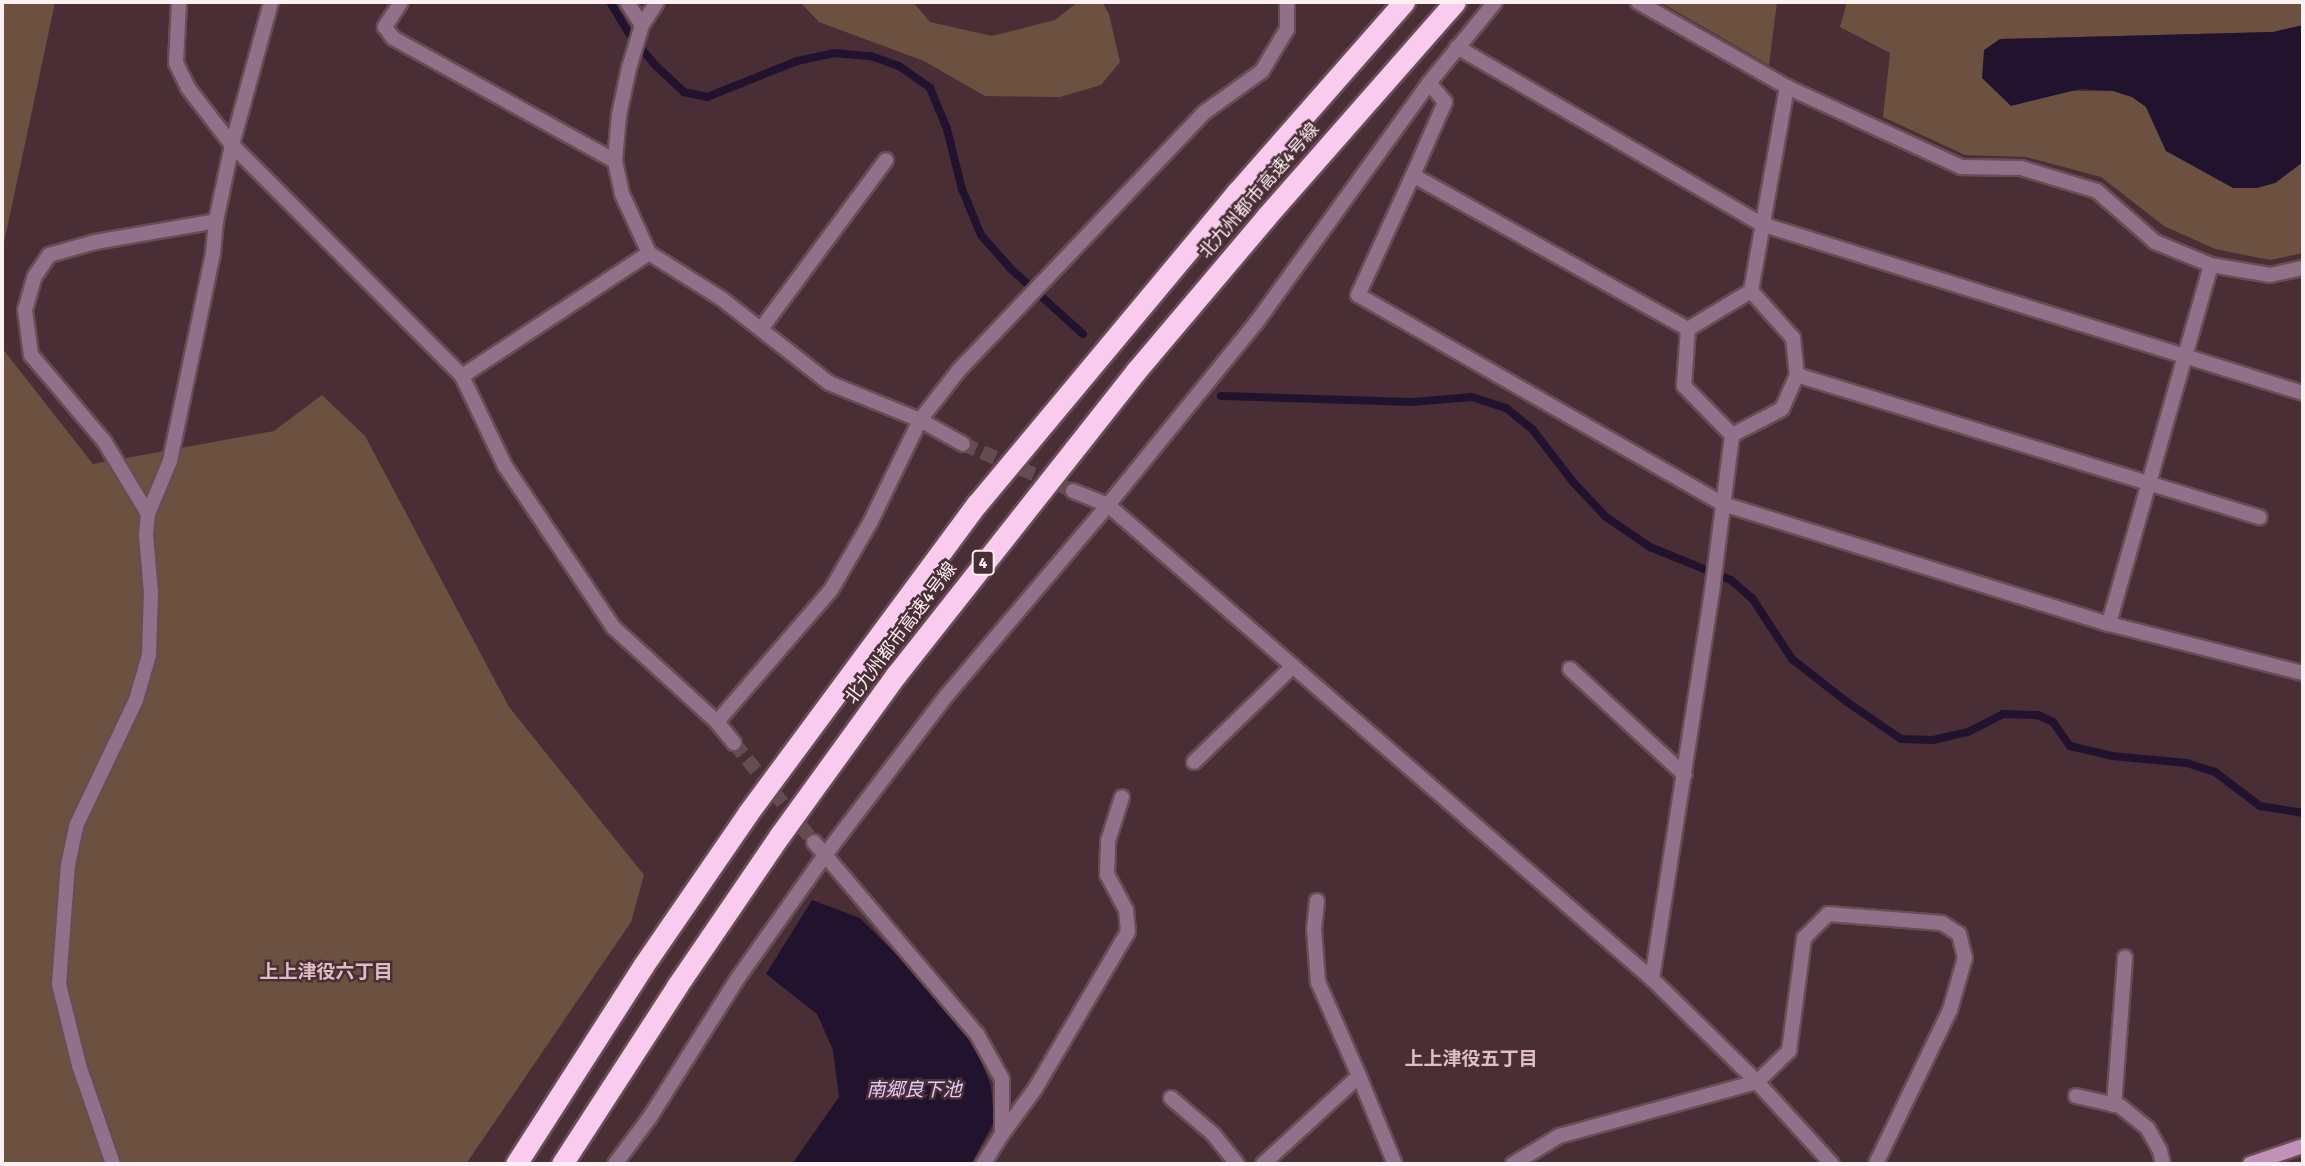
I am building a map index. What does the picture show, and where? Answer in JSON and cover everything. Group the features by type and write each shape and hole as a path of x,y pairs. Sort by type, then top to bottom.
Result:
{"highway":[{"name":"北九州都市高速4号線","path":"516,1164 643,966 748,813 976,504 1237,192 1404,2"},
{"name":"北九州都市高速4号線","path":"562,1164 677,986 766,857 921,643 1136,371 1266,217 1455,2"}],"street":[{"path":"179,2 176,63 188,88 232,145 462,376 505,466 613,627 717,722 734,743"},
{"path":"113,1164 79,1065 59,984 68,865 76,826 136,700 149,655 151,593 146,535 148,514 170,461 213,254 216,221 232,145 271,2"},
{"path":"401,2 385,27 393,38 615,161"},
{"path":"627,2 640,30"},
{"path":"657,2 640,30 629,68 619,115 615,161 622,194 649,253 722,299 829,383 920,420 963,444"},
{"path":"717,722 831,590 870,523 920,420 959,370 1040,282 1205,112 1262,71 1287,29 1287,2"},
{"path":"615,1164 650,1117 738,978 825,855 947,695 1108,505 1256,323 1429,83 1495,2"},
{"path":"1638,2 1787,87 1962,167 2021,168 2097,191 2155,242 2211,265 2270,275 2303,268"},
{"path":"1457,47 1761,224 2185,354 2303,393"},
{"path":"1429,83 1445,102 1358,295 1723,504 2109,624 2303,673"},
{"path":"1751,291 1787,87"},
{"path":"761,329 886,160"},
{"path":"1413,175 1688,329"},
{"path":"148,514 104,441 31,355 25,310 35,276 49,255 95,242 216,221"},
{"path":"462,376 649,253"},
{"path":"2109,624 2211,265"},
{"path":"1688,329 1751,291"},
{"path":"1732,435 1782,409 1797,375 1793,338 1751,291"},
{"path":"1688,329 1684,386 1732,435"},
{"path":"1797,375 2260,517"},
{"path":"1653,979 1712,592 1732,435"},
{"path":"1073,491 1108,505 1653,979 1757,1083 1832,1164"},
{"path":"1194,762 1293,666"},
{"path":"1570,669 1685,775"},
{"path":"983,1164 1035,1089 1128,932 1126,909 1107,875 1108,841 1122,797"},
{"path":"814,842 978,1034 1002,1079 1002,1134"},
{"path":"1317,901 1314,929 1318,982 1395,1164"},
{"path":"1513,1164 1559,1136 1757,1083 1789,1051 1804,938 1828,914 1942,923 1959,934 1965,958 1950,1010 1876,1164"},
{"path":"2114,1105 2125,957"},
{"path":"1263,1164 1359,1076"},
{"path":"2076,1096 2114,1105 2148,1129 2160,1151 2163,1164"},
{"path":"1171,1098 1213,1134 1237,1164"},
{"path":"2250,1164 2303,1146"}],"shaded area":[{"path":"2,2 54,2 54,7 2,252"},
{"path":"800,2 913,2 930,22 992,36 1055,20 1078,2 1102,2 1109,14 1120,62 1101,85 1060,97 985,96 924,61 819,22"},
{"path":"1660,2 1777,2 1769,65"},
{"path":"1847,2 2303,2 2303,25 2273,32 2000,39 2064,91 2113,91 2132,97 2146,107 2166,151 2275,183 2303,162 2303,253 2270,260 2215,249 2164,226 2101,177 2026,157 1965,155 1883,117 1890,53 1840,27"},
{"path":"2,348 93,464 274,431 322,395 365,436 509,707 644,875 631,922 466,1164 2,1164"}],"water":[{"path":"2303,25 2303,162 2275,183 2257,188 2233,188 2166,151 2146,107 2132,97 2113,91 2080,89 2011,106 1982,78 1984,50 2000,39 2273,32"},
{"name":"南郷良下池","path":"812,900 860,918 919,977 975,1046 991,1086 994,1122 971,1164 792,1164 839,1097 833,1050 817,1014 766,974"}],"waterway":[{"path":"610,2 628,32 655,65 684,92 707,97 797,61 834,53 871,56 899,66 930,88 947,129 962,189 981,235 1011,269 1083,334"},
{"path":"1221,396 1412,402 1472,397 1506,408 1533,430 1573,482 1606,517 1650,547 1731,580 1752,598 1792,659 1847,702 1901,739 1933,740 1968,732 2003,714 2038,715 2053,722 2070,746 2112,756 2187,763 2215,772 2260,806 2303,813"}],"tunnel":[{"path":"963,444 1073,491"},
{"path":"734,743 814,842"}],"district":[{"name":"上上津役六丁目","path":"326,973"},
{"name":"上上津役五丁目","path":"1471,1060"}]}
